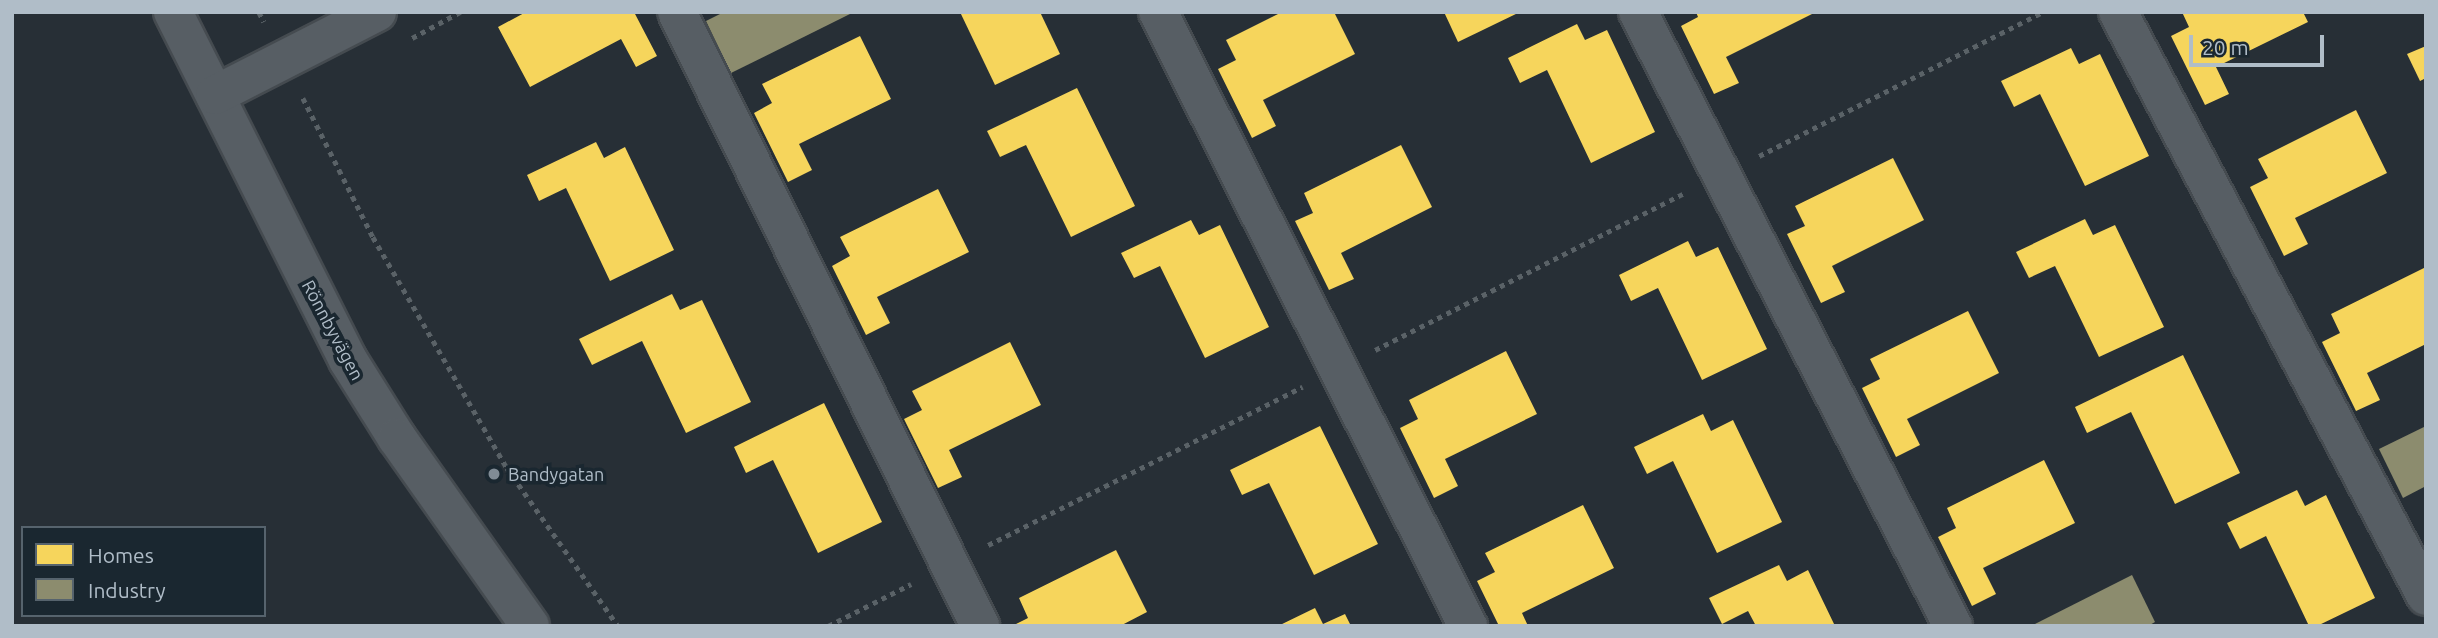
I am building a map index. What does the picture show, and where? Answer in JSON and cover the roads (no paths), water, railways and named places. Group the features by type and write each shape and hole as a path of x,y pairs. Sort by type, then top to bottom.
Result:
{"street":[{"name":"Rönnbyvägen","path":"173,12 348,360 397,438 530,626"},
{"path":"215,95 377,12"},
{"path":"677,12 980,626"},
{"path":"1158,12 1336,370 1468,626"},
{"path":"1638,12 1719,176 1953,626"},
{"path":"2118,12 2426,596"}],"place":[{"name":"Bandygatan","path":"494,474"}]}
